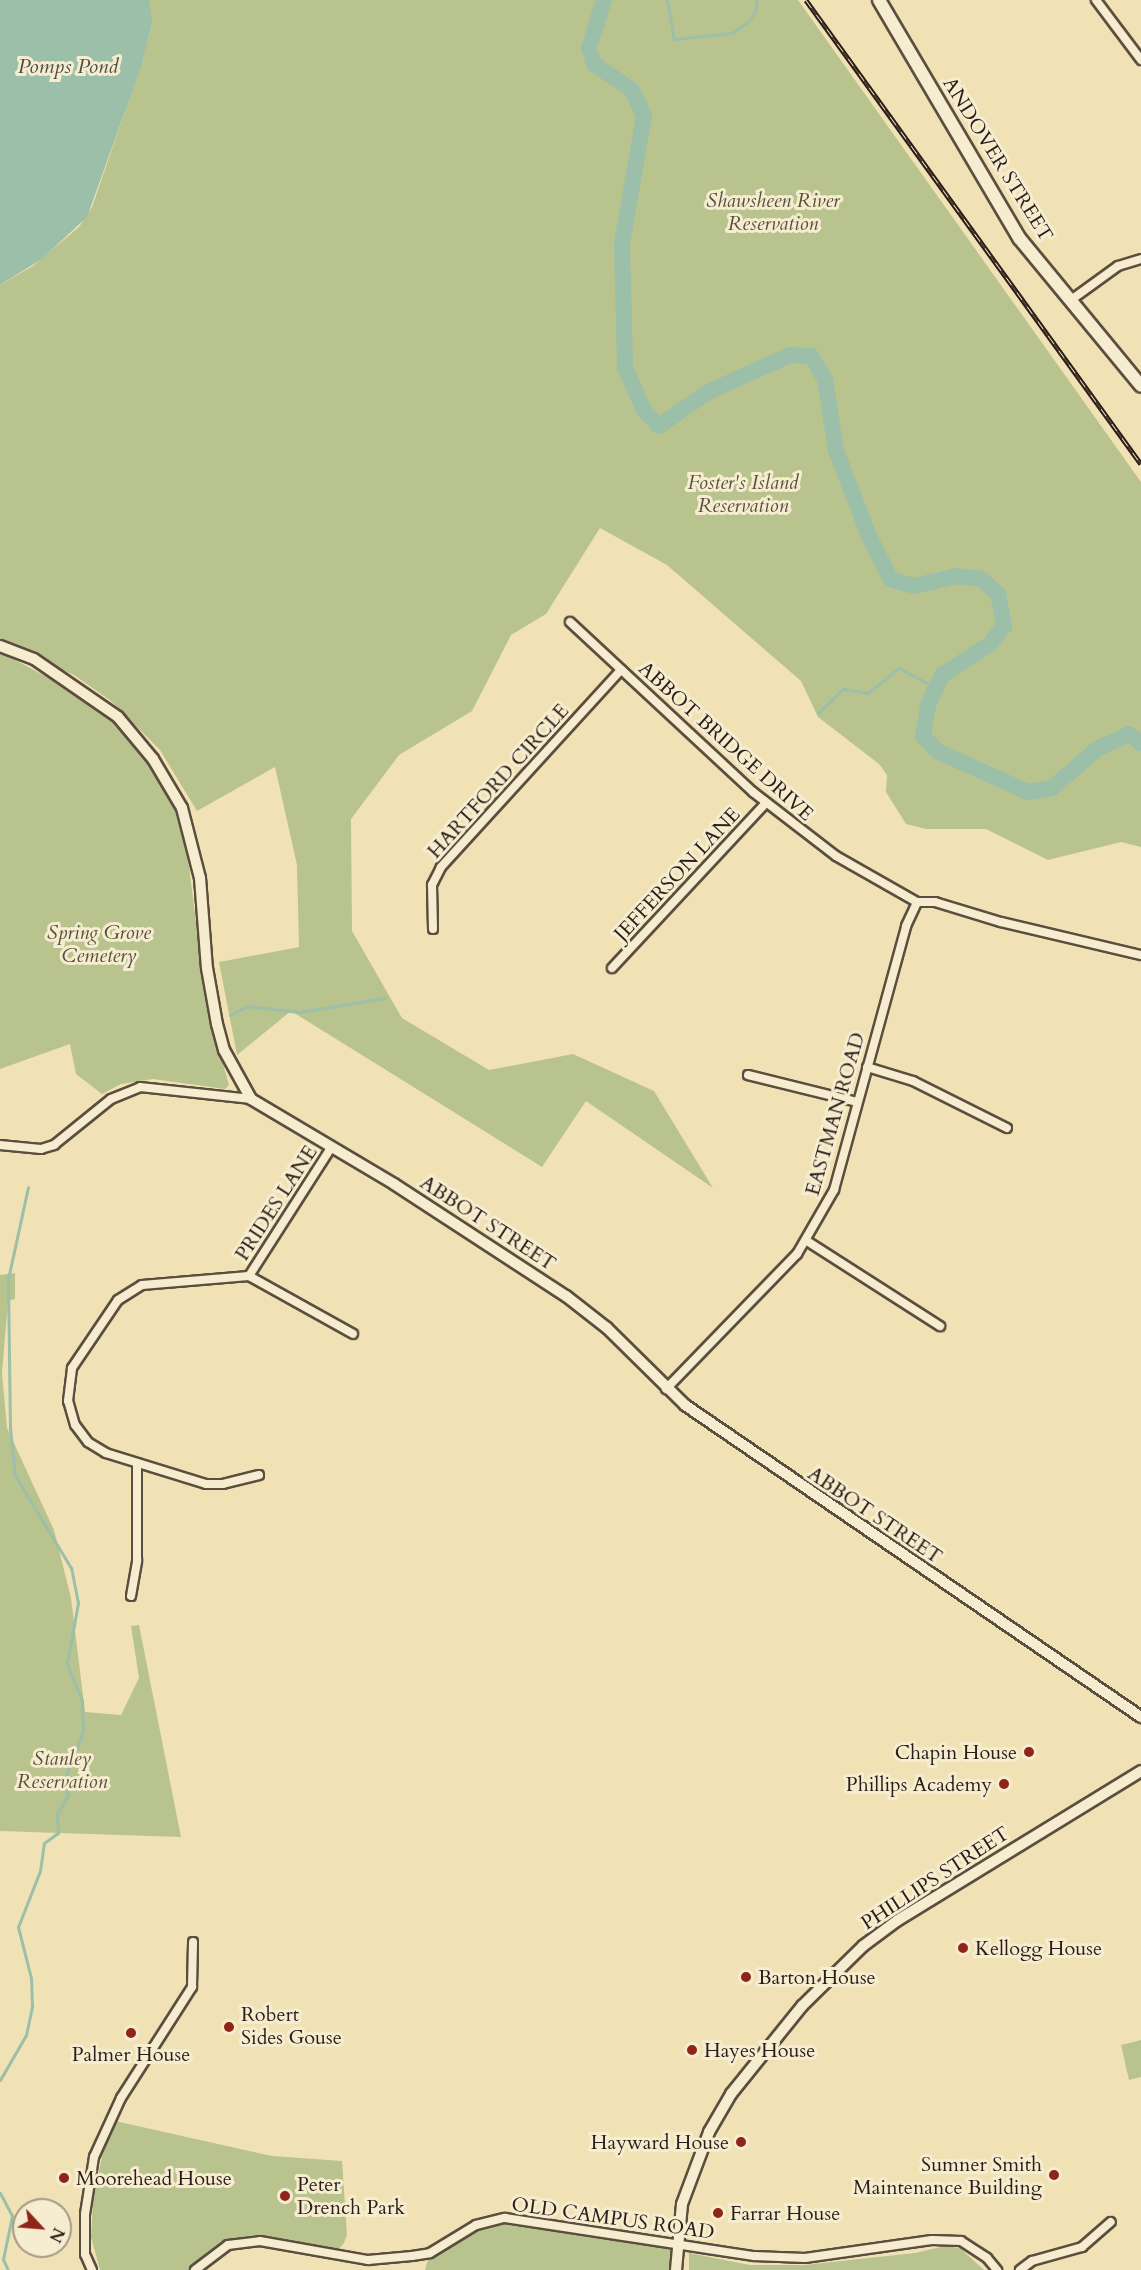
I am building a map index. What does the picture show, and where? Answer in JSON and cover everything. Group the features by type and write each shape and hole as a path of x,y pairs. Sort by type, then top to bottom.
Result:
{"main road":[{"name":"ANDOVER STREET","path":"879,0 1020,239 1141,386"}],"street":[{"path":"1096,0 1141,60"},
{"path":"1071,300 1118,266 1141,259"},
{"name":"ABBOT BRIDGE DRIVE","path":"570,622 766,803 836,856 917,902 935,902 1001,922 1141,955"},
{"path":"0,646 34,659 118,717 153,759 182,808 200,878 207,968 217,1024 224,1050 250,1099"},
{"name":"HARTFORD CIRCLE","path":"433,928 432,885 441,867 621,670"},
{"name":"JEFFERSON LANE","path":"612,968 766,803"},
{"name":"EASTMAN ROAD","path":"666,1389 807,1241 834,1190 906,926 917,902"},
{"path":"867,1067 922,1085 1007,1128"},
{"path":"747,1075 857,1102"},
{"path":"0,1145 40,1149 54,1145 111,1099 140,1087 250,1099"},
{"name":"ABBOT STREET","path":"250,1099 433,1208 566,1296 607,1328 666,1389 764,1460 1141,1717"},
{"name":"PRIDES LANE","path":"249,1276 331,1148"},
{"path":"807,1241 940,1326"},
{"path":"260,1475 223,1484 206,1484 106,1453 80,1433 68,1401 72,1368 118,1300 141,1285 249,1276 353,1334"},
{"path":"131,1596 136,1561 137,1463"},
{"name":"PHILLIPS STREET","path":"676,2270 677,2243 684,2197 709,2132 731,2094 802,2006 863,1946 898,1920 1141,1771"},
{"path":"92,2270 85,2254 85,2214 94,2157 121,2098 192,1987 193,1942"},
{"name":"OLD CAMPUS ROAD","path":"195,2270 228,2246 261,2241 368,2260 421,2255 476,2225 505,2218 754,2256 805,2258 932,2240 961,2241 987,2258 997,2270"},
{"path":"1020,2270 1032,2261 1082,2247 1111,2222"}],"green space":[{"path":"0,0 798,0 1141,482 1141,847 1121,842 1048,860 986,829 926,829 906,824 886,792 887,775 879,764 818,717 801,681 667,565 600,528 546,614 511,635 472,711 399,755 351,819 352,931 402,1018 489,1070 573,1054 654,1091 713,1188 586,1101 542,1167 291,1011 237,1055 219,962 299,947 297,865 275,767 197,811 160,750 111,701 74,675 0,643 0,285 33,266 79,227 92,207 139,71"},
{"name":"Spring Grove Cemetery","path":"0,652 79,694 114,721 149,761 175,809 185,835 207,1008 229,1085 225,1089 153,1079 121,1084 102,1094 76,1074 70,1044 0,1069"},
{"name":"Stanley Reservation","path":"15,1273 15,1299 8,1301 2,1373 7,1428 54,1530 71,1598 85,1712 121,1715 139,1678 131,1626 139,1625 181,1837 0,1831 0,1275"},
{"path":"1141,2040 1141,2077 1129,2080 1121,2045"},
{"path":"115,2121 272,2156 342,2161 347,2235 344,2243 337,2251 273,2239 234,2244 195,2270 100,2270 91,2237 93,2200 102,2156"},
{"path":"505,2218 677,2243 676,2270 425,2270 430,2253 449,2239"},
{"path":"945,2246 960,2248 984,2270 689,2270 689,2253 750,2265 804,2265 915,2253"}],"water":[{"name":"Pomps Pond","path":"0,0 149,0 152,21 140,70 87,217 42,259 0,285"}],"waterway":[{"path":"604,0 589,48 594,64 632,90 644,116 622,243 625,368 644,410 659,426 708,392 790,355 811,356 825,379 836,450 868,534 891,580 915,586 956,576 981,579 998,594 1004,626 990,644 942,675 928,705 923,736 937,751 1028,792 1052,788 1097,749 1129,734 1141,743"},
{"path":"667,0 674,39 732,33 748,22 756,9 756,0"},
{"path":"818,713 843,689 868,693 899,668 936,688"},
{"path":"230,1015 248,1006 299,1012 385,998"},
{"path":"0,2080 26,2035 32,2006 31,1978 18,1927 40,1871 44,1843 58,1833 57,1814 68,1795 64,1781 83,1731 82,1701 67,1664 78,1603 71,1568 15,1475 10,1428 8,1279 28,1187"},
{"path":"0,2193 12,2216 3,2259 8,2270"}],"railway":[{"path":"806,0 1141,464"}],"place":[{"name":"Chapin House","path":"1029,1752"},
{"name":"Phillips Academy","path":"1004,1784"},
{"name":"Kellogg House","path":"963,1948"},
{"name":"Barton House","path":"746,1977"},
{"name":"Robert Sides Gouse","path":"229,2027"},
{"name":"Palmer House","path":"131,2033"},
{"name":"Hayes House","path":"692,2050"},
{"name":"Hayward House","path":"741,2142"},
{"name":"Sumner Smith Maintenance Building","path":"1054,2175"},
{"name":"Moorehead House","path":"64,2178"},
{"name":"Peter Drench Park","path":"285,2196"},
{"name":"Farrar House","path":"718,2213"}],"park label":[{"name":"Shawsheen River Reservation","path":"773,212"},
{"name":"Foster's Island Reservation","path":"743,494"}]}
